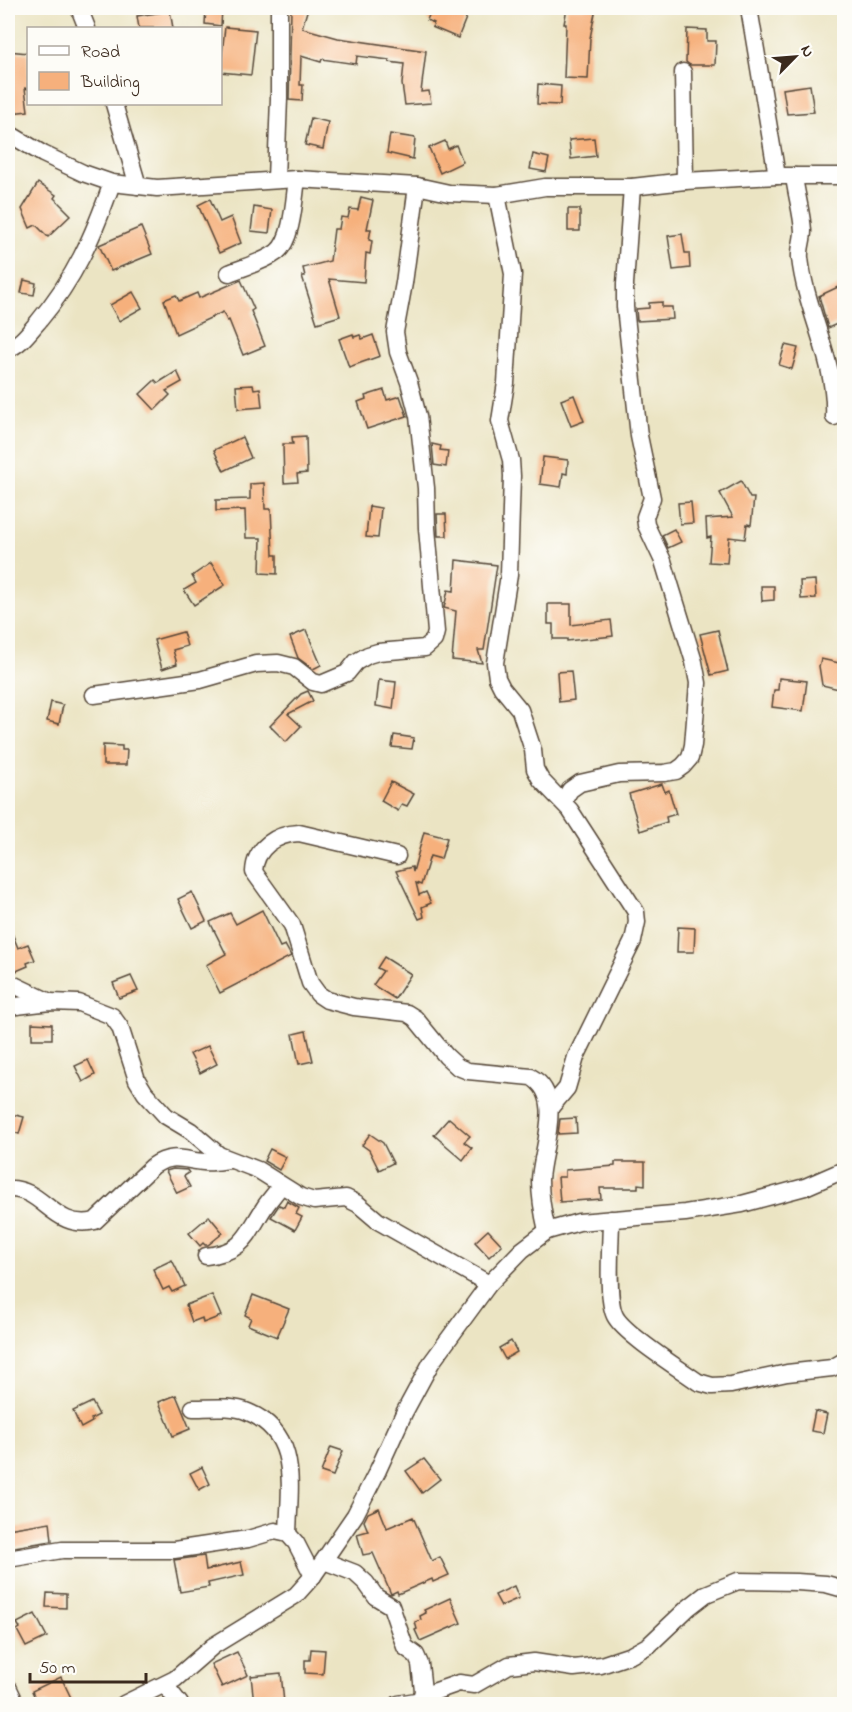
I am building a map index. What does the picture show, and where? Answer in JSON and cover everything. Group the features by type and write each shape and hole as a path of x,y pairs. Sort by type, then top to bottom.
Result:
{"street":[{"path":"79,8 87,27"},
{"path":"276,179 279,8"},
{"path":"749,8 777,176"},
{"path":"683,72 685,181"},
{"path":"114,105 131,155 138,186"},
{"path":"8,133 43,154 83,173 112,183 157,188 297,179 417,186 449,193 497,195 545,188 633,188 685,181 777,176 844,176"},
{"path":"794,176 803,230 800,258 813,318 833,380 834,417"},
{"path":"229,273 278,251 288,231 297,179"},
{"path":"8,349 25,338 67,285 89,245 112,183"},
{"path":"94,694 200,680 256,664 278,663 294,667 313,682 321,684 347,674 356,662 368,655 425,648 434,640 436,632 426,488 418,416 398,352 395,332 417,186"},
{"path":"562,802 570,790 580,783 619,774 676,771 690,758 693,745 698,683 694,662 663,561 645,525 645,517 652,498 639,436 625,307 633,188"},
{"path":"497,195 514,285 506,383 500,421 511,460 510,549 495,663 497,678 520,710 535,769 541,780 570,810 597,854 626,894 636,912 637,922 633,941 576,1057 567,1088 550,1108"},
{"path":"397,856 299,833 286,833 272,839 265,846 254,861 254,872 292,926 310,983 318,994 327,1000 354,1007 407,1013 415,1018 436,1046 458,1067 481,1074 531,1077 542,1087 550,1108 540,1180 541,1202 547,1231"},
{"path":"8,982 50,1002"},
{"path":"8,1007 50,1002 79,1003 112,1016 120,1027 137,1080 150,1099 166,1116 191,1131 219,1155 258,1170 301,1197 314,1201 346,1198 358,1204 378,1221 489,1284"},
{"path":"8,1188 26,1192 40,1200 53,1213 75,1222 85,1223 95,1221 163,1159 175,1158 207,1163 229,1160"},
{"path":"124,1704 175,1679 213,1646 296,1595 313,1576 356,1515 404,1413 431,1363 489,1284 522,1250 547,1231 568,1224 685,1213 742,1204 805,1186 844,1170"},
{"path":"206,1256 228,1252 244,1241 281,1185"},
{"path":"611,1219 611,1300 615,1316 627,1330 698,1382 712,1386 731,1385 786,1372 832,1368 844,1361"},
{"path":"193,1408 247,1411 267,1423 281,1440 287,1452 289,1466 288,1534"},
{"path":"8,1558 62,1550 174,1550 230,1542 275,1531 288,1534 296,1543 313,1576"},
{"path":"324,1561 355,1573 376,1597 391,1606 405,1647 416,1655 420,1664 423,1691 421,1700"},
{"path":"398,1704 421,1700 459,1683 474,1684 510,1665 534,1662 574,1668 601,1665 631,1655 649,1646 706,1594 738,1581 826,1584 844,1589"},
{"path":"165,1685 180,1704"},
{"path":"8,1687 16,1704"}],"building":[{"path":"206,8 222,8 221,26 205,24"},
{"path":"291,8 308,8 302,28 338,38 426,51 421,92 429,91 431,103 405,105 402,84 404,64 357,56 356,64 322,59 321,62 301,56 302,101 289,100"},
{"path":"432,8 470,8 458,38 432,27 434,23 427,20"},
{"path":"567,8 596,8 590,38 588,79 564,78 566,24 564,24"},
{"path":"170,11 173,27 139,27 137,16"},
{"path":"225,27 256,30 251,75 222,72"},
{"path":"687,29 707,30 707,41 716,41 715,65 690,65 686,62"},
{"path":"8,51 27,53 27,89 25,88 28,111 11,113 11,108 8,109"},
{"path":"538,84 561,86 560,105 537,104"},
{"path":"810,85 814,112 787,114 783,89"},
{"path":"311,118 328,122 323,149 305,145"},
{"path":"390,134 415,138 413,159 387,153"},
{"path":"594,138 596,156 571,159 569,140"},
{"path":"445,141 448,149 456,145 463,162 440,173 429,148"},
{"path":"533,154 549,158 546,172 530,169"},
{"path":"38,183 56,195 54,198 71,215 48,237 36,225 30,228 22,209"},
{"path":"361,197 373,200 367,229 371,229 369,240 372,241 370,254 366,253 364,282 329,279 340,316 317,323 302,276 305,276 303,268 330,261 334,229 339,229 341,217 348,218 350,209 358,210"},
{"path":"210,199 220,222 231,217 241,243 219,253 198,205"},
{"path":"254,207 272,210 269,233 251,231"},
{"path":"568,209 580,209 580,231 568,231"},
{"path":"141,227 152,254 111,271 99,245"},
{"path":"682,234 685,253 689,253 690,268 673,270 668,236"},
{"path":"24,280 36,283 34,295 21,293"},
{"path":"241,280 254,309 251,311 265,346 243,355 229,320 227,321 223,312 176,334 164,300 176,295 179,301 197,293 199,298"},
{"path":"840,286 844,296 844,321 828,328 819,296"},
{"path":"133,292 142,308 119,321 110,305"},
{"path":"662,302 662,307 672,307 673,319 637,321 636,309 649,308 649,303"},
{"path":"353,334 354,337 360,335 362,339 373,335 380,356 349,367 339,339"},
{"path":"785,345 798,348 792,369 779,365"},
{"path":"177,371 182,382 166,391 170,395 155,410 140,394 155,380 158,383"},
{"path":"253,385 254,389 260,388 262,407 238,409 236,386"},
{"path":"384,390 387,400 400,396 407,416 367,429 358,402 366,399 365,396"},
{"path":"574,395 584,421 571,426 561,400"},
{"path":"306,436 307,473 297,474 298,482 284,483 283,444 293,444 292,437"},
{"path":"242,437 251,458 224,471 214,450"},
{"path":"432,444 441,446 440,450 448,451 446,467 434,465"},
{"path":"543,457 568,460 567,474 563,473 561,487 540,484"},
{"path":"741,481 750,498 754,498 751,525 747,524 745,539 729,537 727,563 709,562 711,537 707,538 706,519 733,517 720,493"},
{"path":"264,483 265,509 271,509 273,555 277,555 277,574 260,573 261,538 246,538 245,510 216,511 216,500 250,499 250,484"},
{"path":"691,502 693,523 680,524 678,503"},
{"path":"369,506 381,508 378,538 366,537"},
{"path":"437,514 446,514 447,536 438,536"},
{"path":"674,529 681,542 668,548 662,535"},
{"path":"456,560 497,565 484,650 478,650 482,663 452,660 456,611 444,608 448,590 454,591"},
{"path":"211,563 225,585 194,605 184,590 196,583 192,576"},
{"path":"815,580 816,598 801,599 800,581"},
{"path":"761,586 774,586 774,600 762,601"},
{"path":"548,604 571,604 571,625 611,620 613,636 567,641 567,639 553,639 553,624 548,624"},
{"path":"306,630 321,665 313,669 298,658 290,637"},
{"path":"718,630 728,671 711,675 700,634"},
{"path":"183,632 187,646 173,650 177,664 162,669 154,640"},
{"path":"821,659 844,664 843,690 822,685 819,666"},
{"path":"571,671 574,700 559,702 557,672"},
{"path":"779,678 807,681 803,711 772,707 774,690 778,690"},
{"path":"379,680 396,682 393,709 376,706"},
{"path":"308,691 313,701 288,714 301,726 286,742 270,726 301,694"},
{"path":"51,702 63,705 59,724 47,721"},
{"path":"394,735 414,738 412,749 392,747"},
{"path":"103,745 122,746 122,750 127,750 126,765 103,765"},
{"path":"391,782 414,794 407,806 402,804 398,811 381,801"},
{"path":"662,784 665,792 669,790 676,814 666,817 667,822 640,831 629,794"},
{"path":"424,832 447,838 441,859 430,856 421,885 416,883 419,895 426,892 431,903 422,907 424,917 419,919 396,871 412,867 413,872"},
{"path":"192,892 206,921 192,928 178,899"},
{"path":"262,910 280,947 285,945 291,956 220,993 206,965 226,954 210,922 230,913 236,924"},
{"path":"8,923 18,948 28,944 35,960 14,972 11,964 8,966"},
{"path":"678,927 695,928 694,952 677,952"},
{"path":"384,957 411,974 395,999 373,985 383,971 377,968"},
{"path":"131,976 138,991 119,998 113,983"},
{"path":"32,1023 52,1024 52,1039 32,1039"},
{"path":"306,1031 313,1061 299,1064 293,1034"},
{"path":"208,1046 217,1064 200,1073 190,1054"},
{"path":"88,1060 95,1075 83,1082 75,1066"},
{"path":"8,1113 24,1117 19,1134 8,1130"},
{"path":"449,1118 470,1136 464,1142 472,1148 463,1160 434,1135"},
{"path":"576,1118 577,1133 558,1134 560,1119"},
{"path":"370,1134 383,1143 393,1163 379,1170 369,1150 362,1145"},
{"path":"270,1149 286,1157 279,1170 264,1161"},
{"path":"615,1162 645,1162 645,1185 638,1184 638,1188 600,1188 601,1199 560,1202 558,1177 565,1177 565,1170 615,1166"},
{"path":"187,1170 189,1173 184,1176 190,1187 177,1193 166,1171"},
{"path":"287,1201 299,1208 296,1214 302,1217 295,1230 271,1217 279,1205 284,1207"},
{"path":"209,1216 223,1233 208,1245 203,1243 200,1246 189,1233"},
{"path":"488,1230 502,1245 489,1257 475,1242"},
{"path":"172,1260 185,1286 172,1292 169,1287 163,1290 153,1269"},
{"path":"212,1295 221,1316 203,1323 202,1318 192,1322 186,1305"},
{"path":"253,1295 289,1309 277,1337 248,1325 251,1318 245,1315"},
{"path":"511,1341 517,1352 505,1359 499,1348"},
{"path":"176,1395 190,1429 173,1436 159,1402"},
{"path":"92,1402 99,1415 81,1428 73,1411"},
{"path":"815,1411 827,1414 823,1433 811,1431"},
{"path":"331,1447 343,1451 333,1476 321,1472"},
{"path":"424,1459 440,1479 422,1493 406,1471"},
{"path":"202,1467 210,1484 199,1490 190,1473"},
{"path":"379,1508 387,1528 413,1517 432,1561 440,1557 449,1575 433,1582 432,1579 398,1594 397,1591 391,1594 373,1553 363,1555 357,1534 368,1531 364,1521 368,1513"},
{"path":"50,1522 52,1541 8,1548 8,1529"},
{"path":"204,1556 206,1570 241,1562 244,1575 208,1583 209,1587 180,1592 174,1560"},
{"path":"514,1586 519,1598 501,1606 495,1595"},
{"path":"47,1593 66,1594 66,1608 46,1607"},
{"path":"450,1598 461,1623 420,1641 415,1630 417,1629 415,1622 421,1620 420,1616 426,1613 424,1610"},
{"path":"35,1614 47,1637 26,1647 17,1630 20,1628 17,1623"},
{"path":"311,1649 325,1650 323,1674 305,1673 305,1660 310,1660"},
{"path":"237,1652 248,1675 222,1687 211,1664"},
{"path":"281,1673 284,1703 268,1704 268,1701 254,1703 251,1676"},
{"path":"61,1677 74,1704 38,1704 32,1691"}]}
